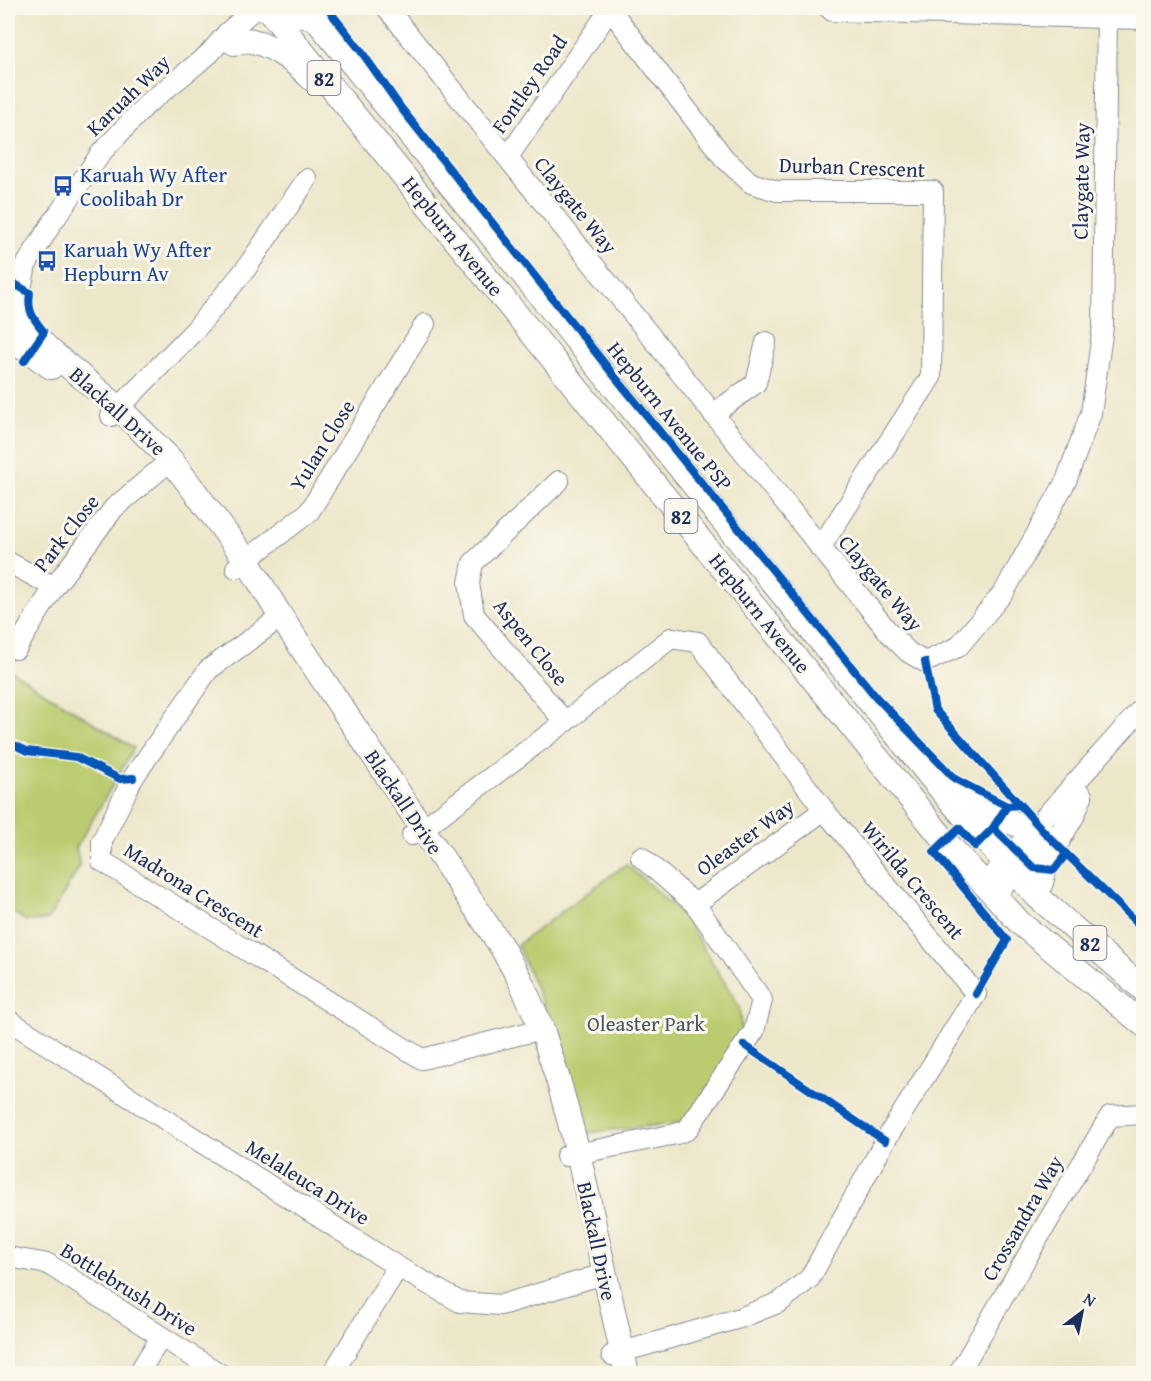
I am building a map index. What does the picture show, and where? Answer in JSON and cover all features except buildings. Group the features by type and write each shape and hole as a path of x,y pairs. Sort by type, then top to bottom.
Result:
{"main road":[{"name":"Hepburn Avenue","path":"268,8 945,841 1020,923 1143,1025"},
{"name":"Hepburn Avenue","path":"312,14 918,761 1037,896 1143,990"},
{"path":"234,43 250,40 266,45 286,58 310,76 351,126 379,146"},
{"name":"Blackall Drive","path":"11,316 115,412 166,464 241,565 275,621 417,832 501,946 520,980 536,1031 560,1086 572,1155 619,1363"},
{"path":"918,761 948,787 972,803 999,818 1033,830"},
{"path":"1037,896 1048,857 1072,816 1080,796"}],"street":[{"path":"268,8 312,14"},
{"name":"Karuah Way","path":"209,54 234,43 259,22 268,8"},
{"name":"Karuah Way","path":"11,316 27,265 52,223 102,152 146,105 209,54 226,33 253,10 268,8"},
{"name":"Claygate Way","path":"387,8 891,635 908,652 925,662 958,647 1004,592 1066,481 1091,413 1103,327 1107,16"},
{"name":"Fontley Road","path":"508,158 611,8"},
{"name":"Durban Crescent","path":"611,8 724,158 751,183 777,191 933,191 931,377 820,548"},
{"path":"829,8 832,11 1107,16 1143,19"},
{"path":"115,412 195,330 244,270 307,179"},
{"name":"Yulan Close","path":"241,565 309,512 425,324"},
{"path":"713,414 756,383 766,342"},
{"name":"Park Close","path":"16,649 54,587 114,508 166,464"},
{"name":"Aspen Close","path":"560,481 473,562 469,583 474,615 565,722"},
{"path":"8,562 54,587"},
{"name":"Madrona Crescent","path":"275,621 208,669 132,778 102,841 102,861 422,1059 536,1031"},
{"name":"Wirilda Crescent","path":"417,832 565,722 671,638 698,642 824,810 976,994 885,1141 810,1278 780,1302 619,1363"},
{"path":"1010,867 1033,830 1143,706"},
{"path":"990,890 1080,796 1143,724"},
{"name":"Oleaster Way","path":"695,904 824,810"},
{"name":"Oleaster Way","path":"572,1155 687,1130 754,1031 762,1000 695,904 641,857"},
{"name":"Melaleuca Drive","path":"8,1020 398,1267 460,1302 501,1305 598,1276"},
{"name":"Crossandra Way","path":"958,1374 1110,1116 1143,1114"},
{"name":"Bottlebrush Drive","path":"8,1257 48,1264 220,1374"},
{"path":"332,1374 398,1267"},
{"path":"138,1374 161,1337"}],"green space":[{"path":"8,669 134,748 76,848 80,866 48,920 26,921 8,909"},
{"name":"Oleaster Park","path":"626,864 684,916 739,1006 743,1041 686,1122 587,1133 558,1039 517,945"}],"cycle path":[{"name":"Hepburn Avenue PSP","path":"327,8 401,108 612,373 876,697 955,779 1007,806 1021,805"},
{"path":"8,280 30,293 29,305 32,314 44,332 24,361"},
{"path":"925,662 935,710 1046,834 1144,930"},
{"path":"8,742 27,751 76,757 120,779 133,778"},
{"path":"976,994 1007,940 934,852 959,828 975,846 993,828 1007,806"},
{"path":"993,828 1034,868 1054,870 1066,854"},
{"path":"744,1045 885,1141"}],"place":[{"name":"Karuah Wy After Coolibah Dr","path":"63,186"},
{"name":"Karuah Wy After Hepburn Av","path":"47,261"}]}
